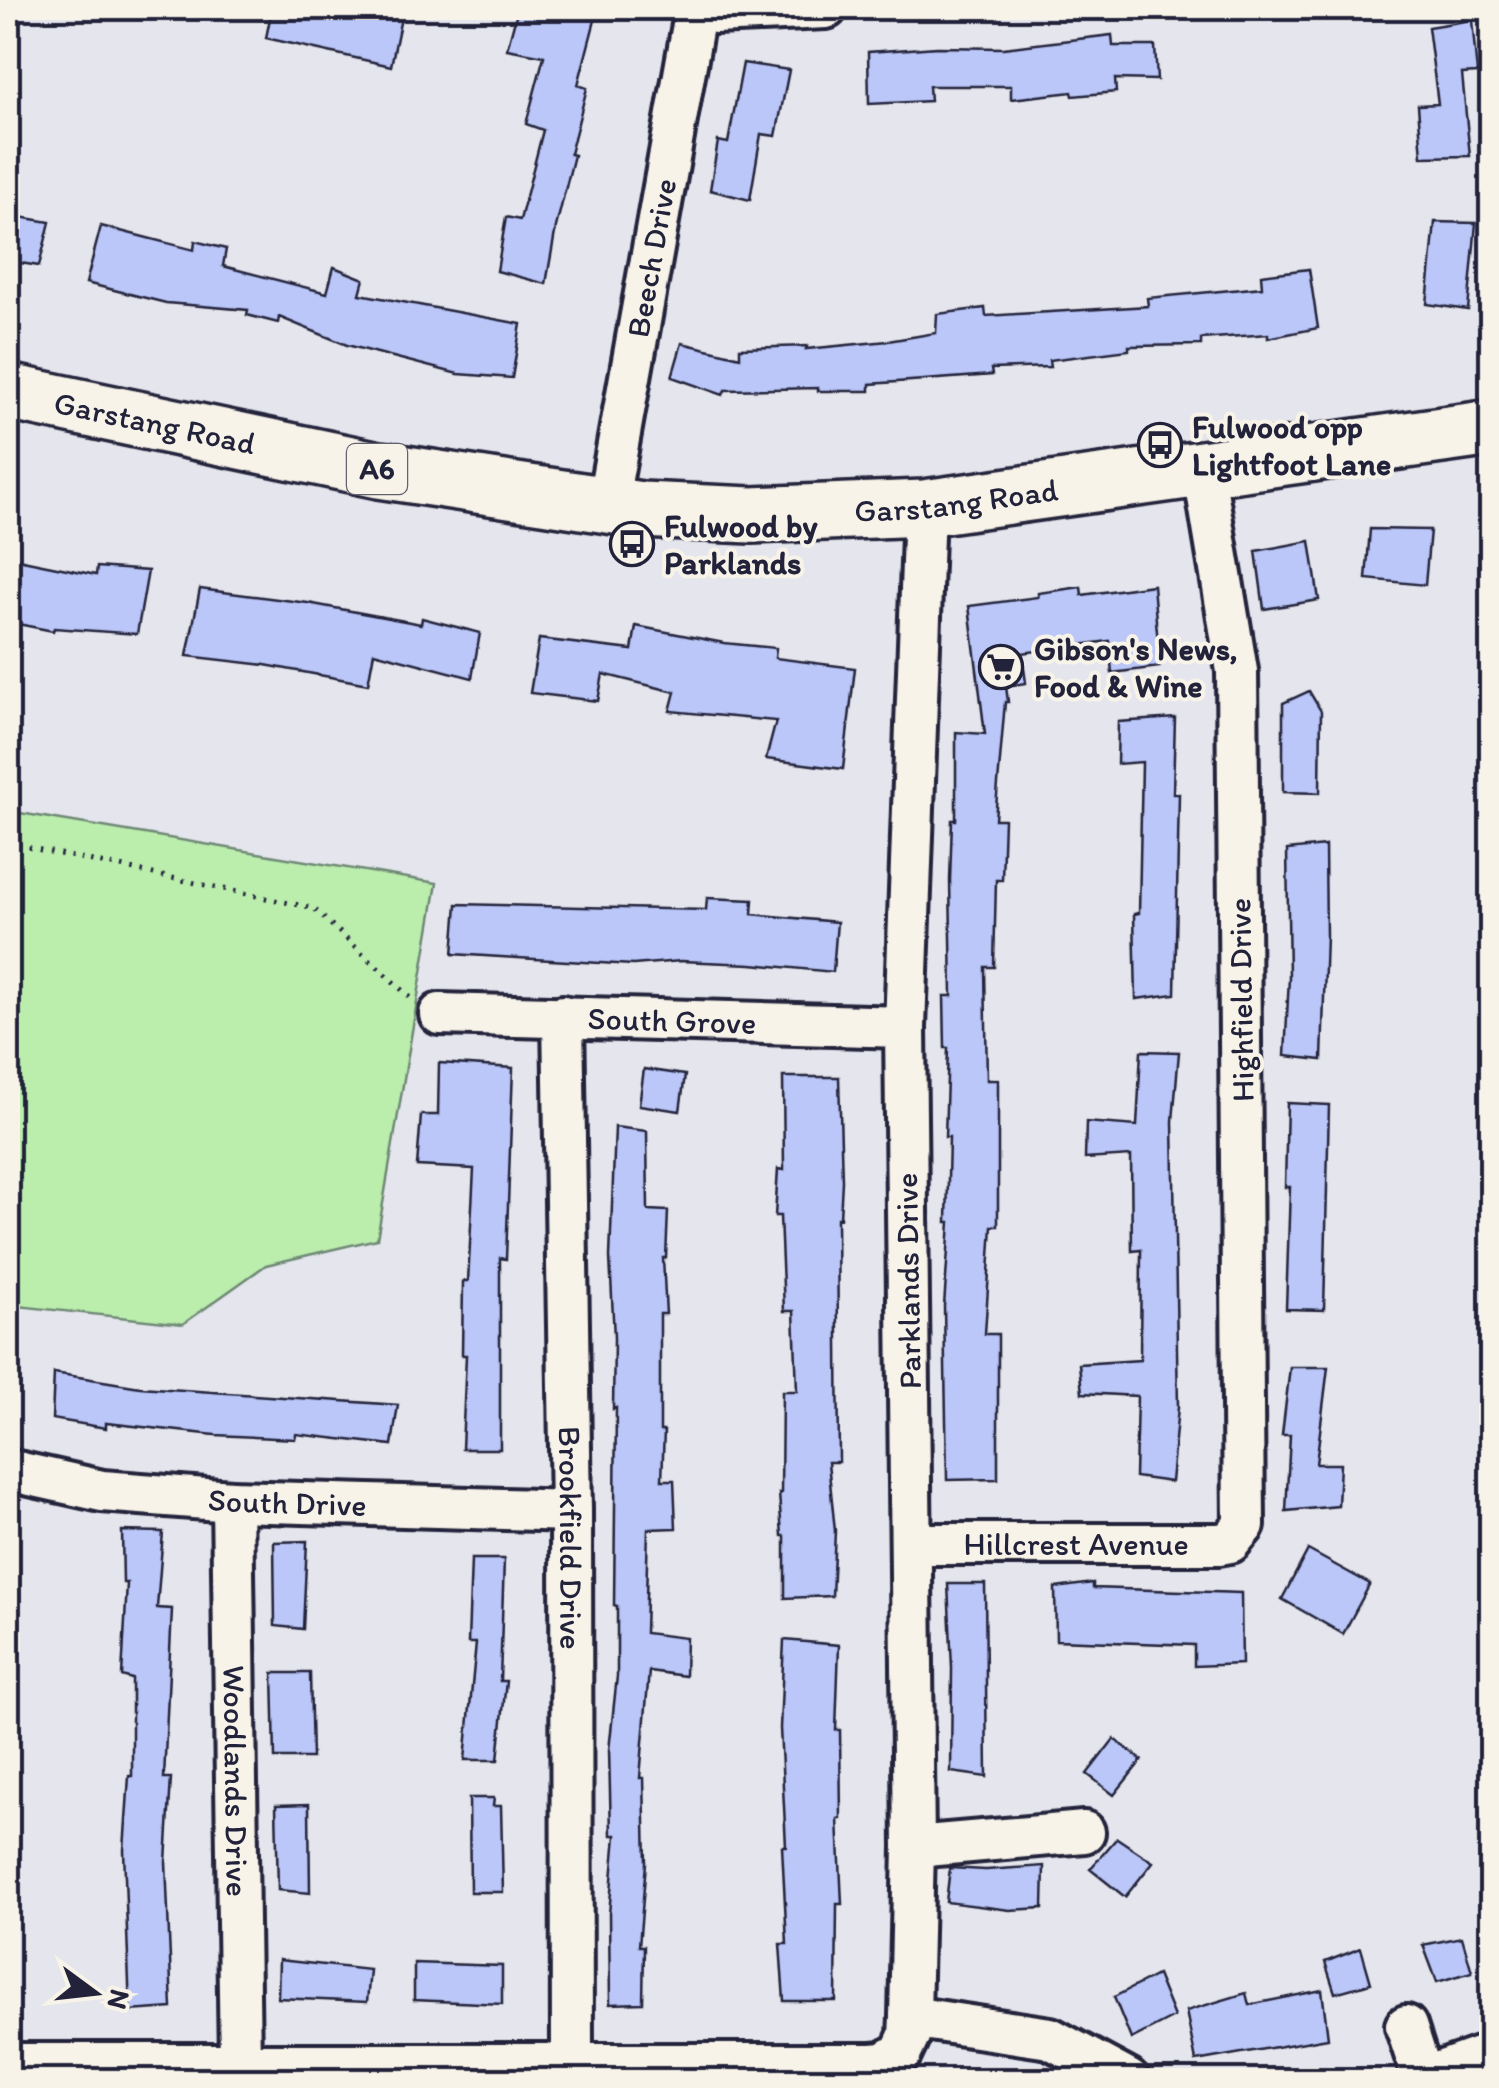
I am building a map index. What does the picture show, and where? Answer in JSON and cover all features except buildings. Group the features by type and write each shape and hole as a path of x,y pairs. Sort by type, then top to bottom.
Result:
{"highway":[{"name":"Garstang Road","path":"8,392 379,470 608,506 752,514 924,508 1492,428"}],"street":[{"name":"Beech Drive","path":"608,506 696,8"},
{"path":"709,8 716,13 826,8"},
{"name":"Highfield Drive","path":"1203,467 1237,670 1246,1513 1239,1535"},
{"name":"Parklands Drive","path":"905,2035 914,1847 905,1027 924,508"},
{"name":"South Grove","path":"440,1014 905,1027"},
{"name":"Brookfield Drive","path":"563,1016 572,2063"},
{"name":"South Drive","path":"8,1470 102,1491 232,1501 570,1510"},
{"name":"Woodlands Drive","path":"232,1501 240,2063"},
{"name":"Hillcrest Avenue","path":"911,1544 1219,1544 1239,1535"},
{"path":"914,1847 1084,1832"},
{"path":"1406,2026 1420,2079 1479,2058"},
{"path":"8,2064 872,2064 884,2063 905,2035 1050,2038 1128,2080"}],"path":[{"path":"8,843 313,908 410,998 440,1014"}],"green space":[{"path":"8,811 437,883 377,1239 266,1265 183,1324 8,1305"}],"place":[{"name":"Fulwood opp Lightfoot Lane","path":"1160,445"},
{"name":"Fulwood by Parklands","path":"632,544"},
{"name":"Gibson's News, Food & Wine","path":"1001,667"}]}
